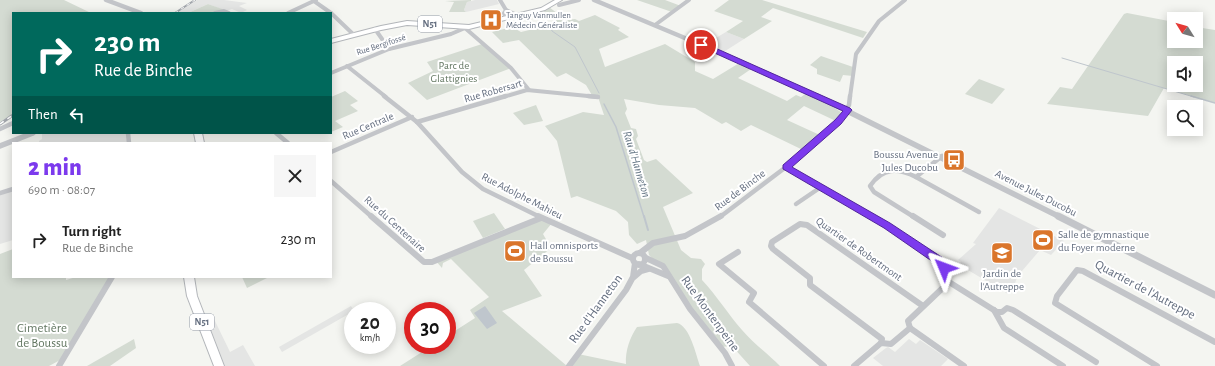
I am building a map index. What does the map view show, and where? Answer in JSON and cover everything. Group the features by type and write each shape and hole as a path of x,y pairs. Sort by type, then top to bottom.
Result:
{"main road":[{"name":"N51","path":"545,7 555,0"},
{"name":"N51","path":"332,41 375,29 412,23 465,28 559,3"},
{"name":"N51","path":"189,278 192,296 219,366"}],"street":[{"path":"107,0 138,12"},
{"path":"290,12 315,0 330,12"},
{"path":"500,0 506,10 517,15"},
{"path":"559,3 579,0"},
{"name":"Avenue Jules Ducobu","path":"594,0 655,25 848,110 1215,294"},
{"path":"655,25 690,0"},
{"path":"848,110 856,54 878,21 905,0"},
{"path":"506,10 504,13 506,18"},
{"path":"332,14 353,34"},
{"path":"465,28 511,68 528,90"},
{"name":"Rue Bergifossé","path":"332,73 389,50 451,34 465,28"},
{"path":"375,29 389,50"},
{"name":"Rue Adolphe Mahieu","path":"347,66 412,117 462,172 474,183 541,218 648,269"},
{"name":"Rue Robersart","path":"417,122 528,90 598,97"},
{"name":"Rue de Binche","path":"635,262 636,254 640,253 653,243 680,237 720,217 786,167 838,122 848,110"},
{"name":"Rue Centrale","path":"332,152 412,117"},
{"path":"0,129 12,123"},
{"path":"0,146 30,134"},
{"path":"277,134 287,142"},
{"path":"916,177 942,156"},
{"path":"786,167 874,217 939,261 949,282 1000,313 1007,308 1013,310 1096,362"},
{"path":"944,235 874,192 870,186 873,182 893,169 900,169 979,212"},
{"name":"Rue du Centenaire","path":"332,183 424,262 432,262 541,218"},
{"path":"796,204 821,187"},
{"path":"0,193 12,189"},
{"name":"Quartier de Robertmont","path":"881,343 882,339 810,285 810,278 773,249 771,246 772,242 800,224 807,225 923,306"},
{"path":"738,252 719,264 754,293 749,302 824,366"},
{"name":"Rue Montenpeine","path":"640,253 646,258 663,266 690,309 725,353 732,366"},
{"path":"635,262 644,263 646,258"},
{"name":"Rue d'Hanneton","path":"569,366 626,290 633,277 635,262"},
{"path":"633,277 638,272 648,269"},
{"name":"Rue Montenpeine","path":"648,269 669,276"},
{"name":"Quartier de l'Autreppe","path":"1157,366 1055,303 1057,296 1077,270 1082,271 1190,327 1215,342"},
{"path":"59,366 111,278"},
{"path":"949,282 908,321 910,328 959,365"},
{"path":"994,310 1002,326 1063,366"},
{"path":"854,366 881,343 892,344 910,328"}],"shaded area":[{"path":"197,0 224,0 247,3 239,6 247,10 243,12 232,9 226,11 208,4 190,12 179,12"},
{"path":"475,0 497,0 499,4 466,12 464,10 467,2"},
{"path":"726,32 744,39 722,53 701,45 706,41 709,42"},
{"path":"42,134 128,134 129,142 39,142 42,139"},
{"path":"12,189 12,240 0,244 0,193"},
{"name":"Jardin de l'Autreppe","path":"999,208 1064,241 1051,255 1040,250 1022,271 1016,280 1014,287 1008,294 958,264 961,262 958,260 976,244 973,243"},
{"path":"485,306 497,323 487,329 474,313"},
{"path":"344,310 344,317 282,352 279,347"},
{"path":"214,319 230,352 243,345 255,366 219,366 203,325"},
{"path":"909,339 916,344 920,340 948,359 941,366 883,366 873,358 888,347 895,352"}],"green space":[{"path":"0,0 64,0 89,12 12,12 12,115 0,122"},
{"path":"471,0 467,2 464,10 466,12 449,12 454,2 445,1"},
{"path":"637,0 665,0 681,6 672,12"},
{"path":"729,0 762,0 867,32 863,38 773,8 761,17 772,21 744,39 726,32 743,21 714,11"},
{"path":"208,4 225,10 217,12 190,12"},
{"path":"549,7 566,20 575,19 579,21 595,15 620,28 618,30 629,37 599,49 605,67 665,44 695,62 695,71 713,79 741,62 754,67 738,78 787,101 796,95 801,97 808,92 841,112 838,122 804,106 787,120 822,136 805,151 751,125 741,131 726,122 722,124 695,108 659,105 624,99 627,109 625,113 631,128 636,129 638,136 636,139 644,160 647,162 656,159 693,193 663,207 681,250 691,258 701,259 705,264 702,269 702,280 746,335 780,366 750,366 732,346 720,347 669,276 649,255 646,240 637,244 629,235 628,222 616,211 577,196 571,198 557,141 545,126 583,112 604,115 598,97 593,97 586,85 566,73 557,77 519,40 503,43 492,32 512,27 521,32 558,23 541,9"},
{"path":"1127,13 1167,21 1167,48 1203,48 1203,28 1215,30 1215,103 1178,92 1203,92 1203,56 1167,56 1167,89 1164,88 1148,116 1047,104 1060,87 1072,89 1124,14"},
{"name":"Parc de Glattignies","path":"482,44 511,68 427,100 408,83 433,71 427,62"},
{"path":"821,56 853,67 853,76 843,75 840,82 817,74 817,69 810,65"},
{"path":"979,79 1005,89 992,104 965,94"},
{"path":"345,91 358,101 350,105 358,111 335,121 343,127 332,132 332,97"},
{"path":"536,105 543,121 524,125 513,113"},
{"path":"494,213 505,229 483,238 473,221"},
{"path":"541,218 552,223 543,234 551,248 524,270 542,296 502,311 567,366 400,366 419,354 456,354 456,330 475,318 470,310 489,297 451,259 443,263 442,268 435,260"},
{"name":"Cimetière de Boussu","path":"12,249 12,278 66,278 66,280 73,278 111,278 64,358 49,366 0,366 0,254"},
{"path":"242,278 267,278 247,288"},
{"path":"677,323 686,329 700,366 569,366 578,354 626,364 628,344 637,327"},
{"path":"134,339 136,348 110,366 87,366"}],"waterway":[{"name":"Rau d'Hanneton","path":"551,28 552,31 575,47 599,93"},
{"path":"1062,58 1194,97"},
{"path":"1191,96 1215,103"},
{"name":"Rau d'Hanneton","path":"604,104 616,127 644,217"},
{"name":"Rau d'Hanneton","path":"644,216 648,230"}],"railway":[{"path":"177,12 195,0"},
{"path":"0,124 12,116"}],"place":[{"name":"Tanguy Vanmullen Médecin Généraliste","path":"491,20"},
{"name":"Boussu Avenue Jules Ducobu","path":"954,160"},
{"name":"Salle de gymnastique du Foyer moderne","path":"1043,240"},
{"name":"Hall omnisports de Boussu","path":"515,251"},
{"name":"Jardin de l'Autreppe","path":"1002,253"}],"route":[{"path":"701,45 784,80 848,110 838,122 786,167 874,217 939,261 944,268"}]}
